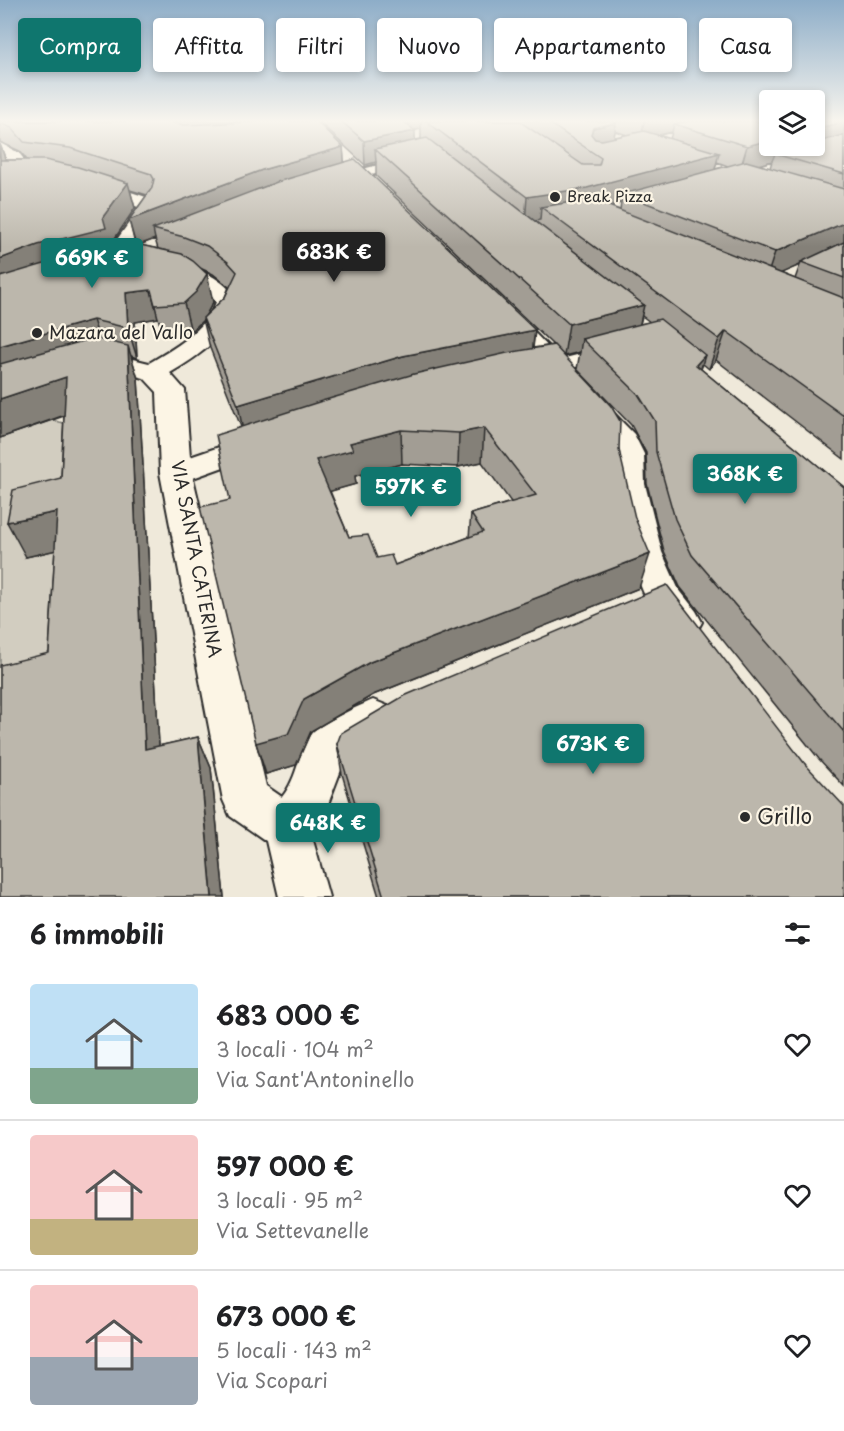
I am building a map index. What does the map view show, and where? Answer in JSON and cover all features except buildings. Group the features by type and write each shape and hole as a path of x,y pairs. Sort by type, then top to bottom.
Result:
{"street":[{"path":"14,163 17,174 48,176"},
{"path":"348,170 372,169 400,163"},
{"path":"348,170 377,190"},
{"path":"80,181 148,204 146,213 123,245 118,262"},
{"path":"118,262 151,250"},
{"path":"73,369 104,360 153,372 187,351 222,320 228,302 219,289 200,275 118,262"},
{"path":"488,299 620,434 629,454 628,484 645,552 646,603 699,643"},
{"path":"520,370 556,366 623,349"},
{"name":"VIA SANTA CATERINA","path":"153,372 171,390 176,473 246,800 296,815"},
{"path":"176,473 289,433"},
{"path":"304,897 296,815 327,748 400,706"}],"shaded area":[{"path":"52,420 78,427 76,512 26,557 74,546 69,686 0,704 0,438"}],"place":[{"name":"Break Pizza","path":"555,197"},
{"name":"Mazara del Vallo","path":"37,333"},
{"name":"Grillo","path":"745,817"}]}
